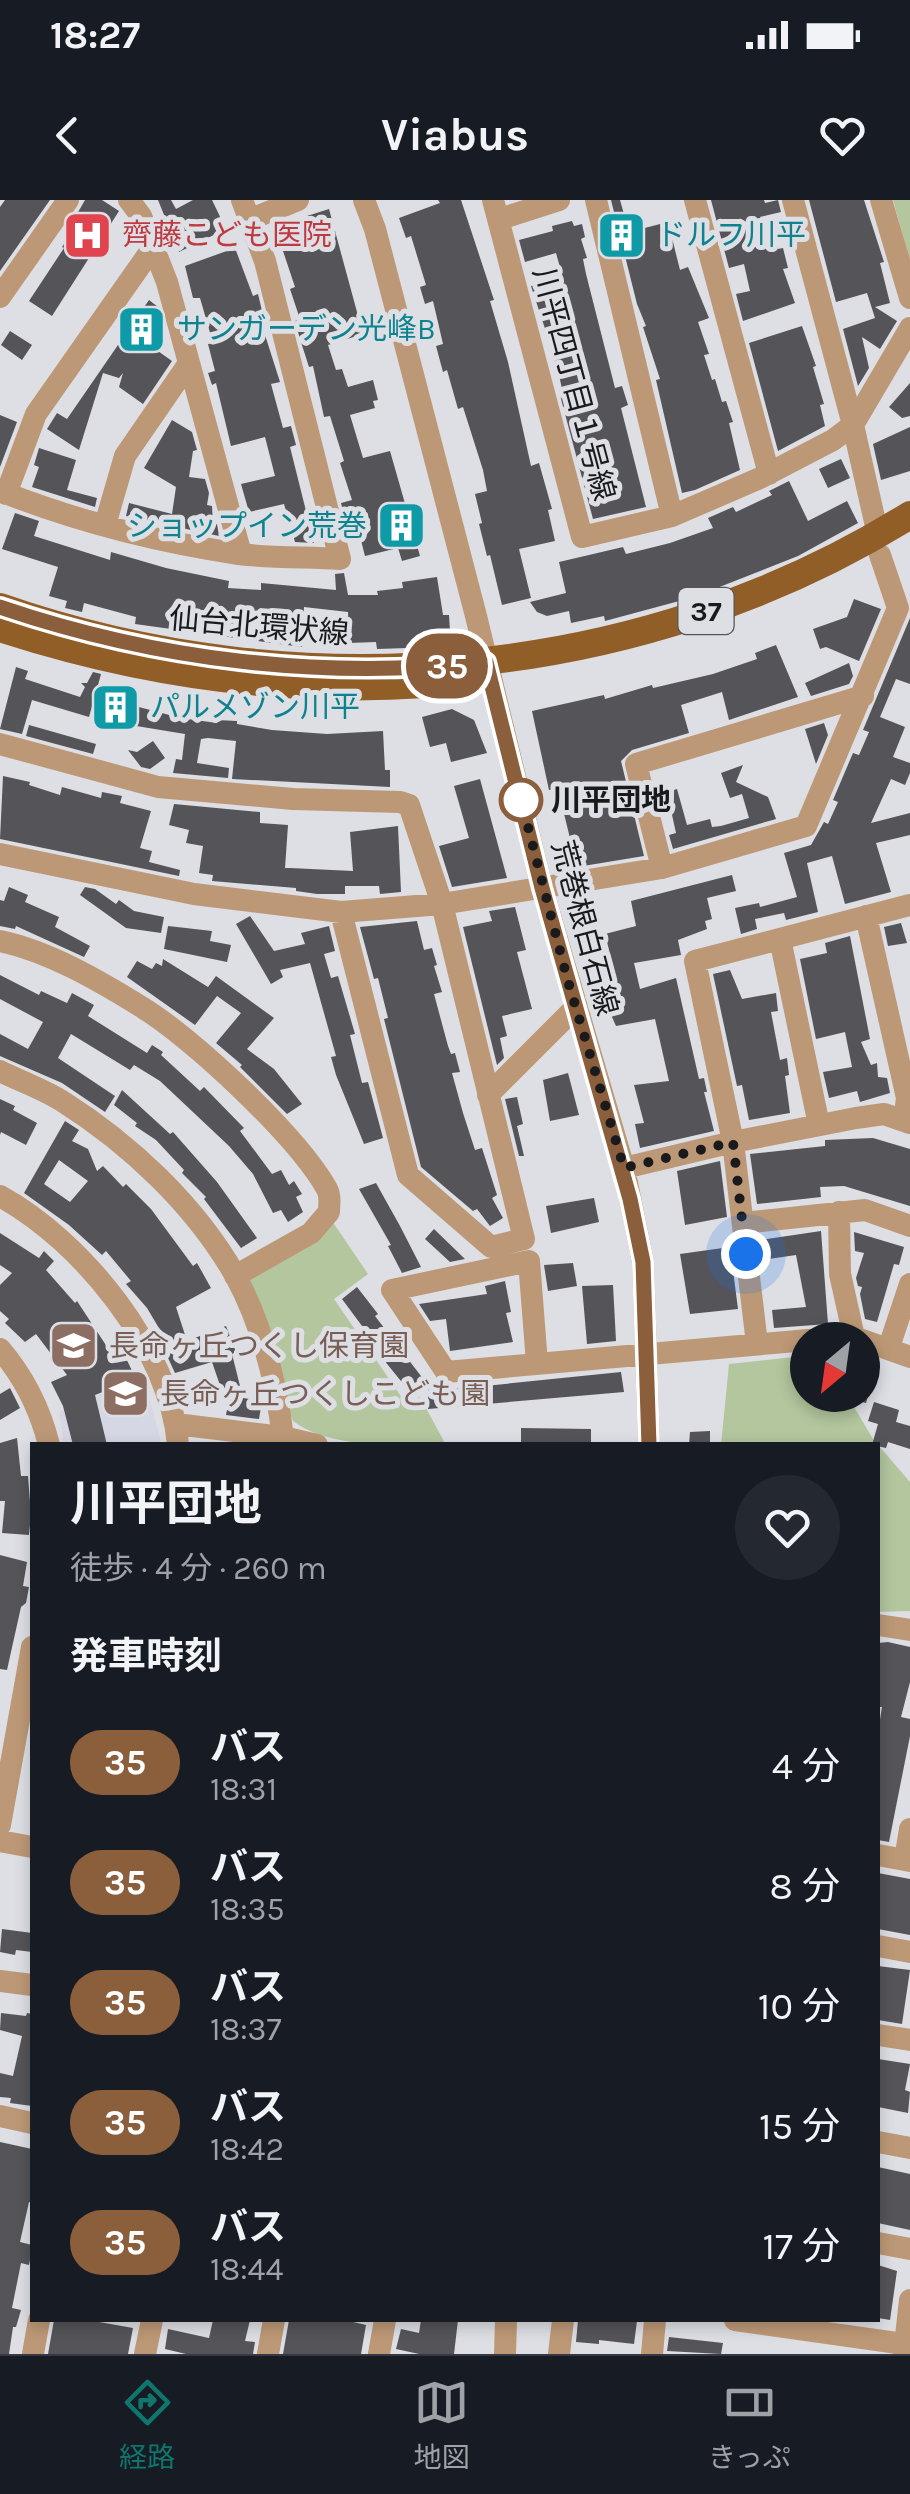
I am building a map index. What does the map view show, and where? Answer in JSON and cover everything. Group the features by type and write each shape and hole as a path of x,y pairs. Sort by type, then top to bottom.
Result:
{"main road":[{"name":"仙台北環状線","path":"0,628 125,663 246,682 370,688 606,658 699,634 788,600 879,545 910,515"},
{"name":"仙台北環状線","path":"879,545 910,538"},
{"name":"仙台北環状線","path":"0,607 107,640 235,662 488,670"}],"street":[{"path":"0,296 68,200"},
{"path":"130,200 168,282 241,554"},
{"path":"154,246 36,414 3,492 69,517 241,554 340,559 266,261 246,210 298,200"},
{"name":"荒巻根白石線","path":"364,200 380,248 542,888 624,1168 643,1262 649,1442"},
{"path":"496,210 559,200"},
{"path":"596,200 672,516"},
{"path":"695,200 769,474"},
{"path":"0,854 194,894 340,912 442,904 662,868 806,826 898,608 793,200"},
{"path":"882,200 910,298"},
{"name":"川平四丁目１号線","path":"496,210 582,537 672,516 769,474 834,440 853,425 910,328"},
{"path":"105,525 125,456 190,363"},
{"path":"662,868 636,764 864,696"},
{"path":"0,744 158,786 292,799 400,802 409,806 442,904 524,1239 490,1247 408,1174 340,912"},
{"path":"757,1344 733,1142 695,961 910,904"},
{"path":"624,1168 733,1142 884,1114 907,1122 907,1098 866,916"},
{"path":"780,939 819,1125"},
{"path":"0,940 76,970 144,1008 198,1051 261,1110 330,1193 330,1212 310,1233 236,1276"},
{"path":"488,1095 576,1008"},
{"path":"0,1071 61,1101 140,1160 198,1222 236,1276 277,1389 284,1437"},
{"path":"0,1196 66,1242 103,1286 140,1336 177,1434 284,1437 304,1442"},
{"path":"743,1223 866,1210 910,1226"},
{"path":"840,1212 840,1274 851,1322"},
{"path":"538,1363 530,1261 392,1290 446,1372 790,1341"},
{"path":"900,1352 910,1284"},
{"path":"0,1348 15,1366 41,1413 48,1442"},
{"path":"880,1624 910,1630"},
{"path":"0,1825 30,1658"},
{"path":"880,1855 907,1860 910,1830"},
{"path":"0,1841 30,1848"},
{"path":"880,1946 910,1952"},
{"path":"0,1981 30,1986"},
{"path":"880,2035 910,2040"},
{"path":"0,2116 30,2124"},
{"path":"880,2142 910,2148"},
{"path":"880,2242 910,2249"},
{"path":"747,2322 904,2349 910,2300"},
{"path":"33,2354 40,2322"},
{"path":"145,2354 152,2322"},
{"path":"268,2354 274,2322"},
{"path":"379,2354 386,2322"},
{"path":"504,2354 506,2322"},
{"path":"559,2354 563,2322"},
{"path":"652,2354 655,2322"}],"shaded area":[{"name":"長命ヶ丘つくしこども園","path":"143,1376 161,1442 64,1442 59,1412"}],"green space":[{"path":"893,200 910,200 910,261"},
{"path":"330,1218 368,1274 334,1299 405,1402 420,1397 444,1442 345,1441 326,1437 293,1421 244,1279"},
{"path":"790,1357 790,1412 857,1412 876,1442 721,1442 729,1364"},
{"path":"880,1447 910,1482 910,1611 880,1612"}],"building":[{"path":"5,200 50,200 0,271 0,207"},
{"path":"85,200 102,200 119,211 52,316 29,301 64,248 81,217 77,214"},
{"path":"158,200 171,200 176,209 193,200 212,200 226,229 179,252"},
{"path":"438,200 461,200 494,300 490,301 531,466 539,463 552,509 548,510 555,541 519,549 531,598 502,605 479,524 482,523 475,494 487,491 483,470 463,407 458,409 447,370 443,372 436,346 443,344 433,301 425,304 420,287 426,285 411,236 406,238 399,218 440,203"},
{"path":"611,200 620,200 629,232 668,222 680,270 688,267 709,318 698,322 709,354 704,355 733,422 729,423 740,470 695,490 682,493 656,380 660,379"},
{"path":"711,200 778,200 781,212 760,217 768,241 775,239 778,249 783,248 788,268 783,269 795,303 743,321 736,294 750,291 744,264 729,268"},
{"path":"809,200 864,200 884,262 880,263 890,303 875,307 897,321 880,349 862,337 869,368 858,386 843,329 875,318 867,293 836,302"},
{"path":"329,209 363,334 328,345 336,370 342,369 348,387 373,380 378,400 373,401 375,408 350,415 363,458 390,451 420,556 402,561 398,548 365,556 356,521 346,523 341,503 352,500 340,463 344,461 330,416 324,417 313,366 309,367 295,321 300,319 290,289 295,287 277,233"},
{"path":"572,221 574,226 582,224 586,274 615,388 622,386 628,405 621,408 646,507 593,519 560,395 563,394 557,365 531,286 563,278 556,253 525,262 519,240 553,231 552,226"},
{"path":"235,248 253,296 258,294 263,315 259,316 280,382 271,384 283,428 291,426 296,445 290,447 314,543 295,542 284,504 249,512 241,484 275,476 265,437 231,446 216,383 212,385 208,373 215,371 208,344 213,343 200,298 193,298 185,266"},
{"path":"149,300 158,307 165,334 155,349 172,361 143,404 119,387 123,373 119,378 103,373 79,450 47,429 57,413 67,419"},
{"path":"802,326 816,366 813,367 824,404 820,405 825,426 778,451 749,343"},
{"path":"10,331 32,345 22,360 1,345"},
{"path":"910,383 910,416 902,418 889,407"},
{"path":"0,415 17,422 0,467"},
{"path":"172,420 192,432 197,450 193,451 189,477 205,479 207,505 212,506 213,524 217,524 219,536 126,516 129,503 172,514 176,487 144,468"},
{"path":"910,427 910,471 881,480 873,444"},
{"path":"39,448 76,460 67,490 97,498 95,507 32,487 39,467 34,465"},
{"path":"841,459 850,478 828,488 819,469"},
{"path":"789,481 808,521 847,501 858,523 798,556 694,597 605,621 604,616 571,623 569,611 547,616 537,612 530,602 566,593 559,562 623,547 626,554 713,528 708,518 733,507 736,512 772,495 769,491"},
{"path":"15,513 39,521 34,536 110,560 111,552 229,581 228,588 261,590 261,583 336,590 335,574 344,573 348,595 378,595 377,591 403,588 402,582 437,577 443,615 449,615 450,631 438,632 438,647 377,649 376,642 349,643 348,612 304,607 302,647 135,624 136,617 84,603 82,612 65,608 67,601 49,596 58,567 2,549"},
{"path":"854,599 881,609 859,661 826,647 820,649 813,629 847,617"},
{"path":"910,618 910,684 896,679 880,717 905,727 893,757 910,763 910,773 905,785 891,779 871,823 910,813 910,835 876,843 891,892 845,904 832,856 807,863 818,912 786,920 784,913 755,919 757,929 741,934 735,908 759,903 760,907 797,897 784,853 811,845 824,822 828,824 838,802 833,800 853,753 859,755 869,732 863,730"},
{"path":"776,645 798,697 729,720 722,692 681,705 689,733 632,750 621,761 644,856 577,867 558,789 549,790 532,711 713,674 757,659 755,653"},
{"path":"849,663 853,676 849,684 811,696 805,683"},
{"path":"16,667 28,671 25,679 80,697 85,687 81,683 87,683 93,672 101,674 98,685 133,691 131,705 181,718 217,723 237,721 272,730 327,734 383,731 390,787 232,779 236,741 208,738 201,739 197,763 229,768 228,778 173,773 176,759 182,760 185,734 112,722 94,699 89,717 32,700 22,734 0,729"},
{"path":"452,709 474,720 487,753 451,762 446,743 430,747 422,717"},
{"path":"824,723 828,735 816,764 805,729"},
{"path":"29,725 96,744 93,754 26,736"},
{"path":"153,741 165,758 150,769 141,767 128,750 137,752"},
{"path":"743,765 736,782 768,797 776,819 673,849 669,835 676,833 667,792 677,789 687,825 710,819 712,827 721,826 749,818 742,794 730,798 721,773"},
{"path":"3,776 60,795 62,787 101,798 102,792 122,796 120,803 151,811 140,848 152,851 149,862 180,870 179,876 0,839"},
{"path":"480,779 507,878 452,887 439,846 469,838 454,786"},
{"path":"174,804 260,812 260,823 288,825 285,868 353,871 350,832 398,826 401,892 380,894 379,886 345,886 345,894 317,894 296,888 212,881 213,875 199,873 203,846 186,843 189,830 169,825"},
{"path":"732,875 736,891 707,898 712,919 705,921 707,929 678,940 681,955 634,963 640,989 676,978 699,1079 704,1078 714,1131 640,1148 635,1124 644,1123 634,1085 669,1081 655,1019 616,1026 608,1008 623,1005 605,934 636,926 631,901"},
{"path":"9,887 28,895 25,902 59,917 55,927 90,946 84,957 16,926 0,926 0,900 4,901"},
{"path":"85,887 95,889 116,904 119,900 134,911 164,917 161,933 126,928 80,895"},
{"path":"515,907 526,950 517,952 532,1009 502,1016 507,1036 500,1038 504,1058 497,1065 463,927 492,921 489,911"},
{"path":"250,916 274,951 305,944 301,933 329,926 335,951 324,954 331,978 338,976 355,1034 350,1035 362,1083 368,1082 383,1138 364,1144 336,1075 331,1057 336,1056 310,963 280,970 283,977 271,984 236,924"},
{"path":"417,921 424,950 432,948 437,965 434,966 442,992 434,994 448,1046 451,1054 455,1053 460,1072 452,1073 463,1113 475,1150 482,1148 497,1195 492,1198 503,1218 490,1226 477,1209 473,1211 421,1167 384,1019 388,1018 378,978 374,979 360,927"},
{"path":"901,923 907,943 888,946 884,927"},
{"path":"168,926 212,931 210,941 231,945 227,962 164,949"},
{"path":"850,936 870,1039 861,1042 871,1065 877,1063 878,1077 887,1078 890,1093 860,1102 857,1091 829,1098 823,1072 852,1067 845,1032 816,1039 800,959 827,953 825,943"},
{"path":"163,959 208,987 216,976 274,1018 247,1049 274,1069 302,1104 287,1114 216,1043 241,1013 217,996 195,1025 127,977 137,961 152,969 156,963 162,966"},
{"path":"730,970 742,999 776,993 778,1011 771,1012 780,1060 787,1058 790,1113 749,1120 742,1085 737,1086 713,974"},
{"path":"0,975 39,995 41,991 67,1003 72,993 94,1005 88,1016 147,1053 152,1045 163,1052 161,1055 200,1091 204,1087 244,1128 240,1131 272,1174 281,1170 289,1185 294,1181 302,1194 296,1197 303,1212 288,1222 281,1210 273,1213 253,1174 229,1146 160,1081 134,1065 130,1070 71,1034 58,1058 115,1096 105,1112 62,1083 0,1056 0,1034 28,1049 43,1022 0,999"},
{"path":"568,1073 579,1115 550,1121 543,1080"},
{"path":"122,1090 170,1134 173,1132 217,1182 257,1238 241,1248 206,1197 182,1173 184,1170 114,1105"},
{"path":"517,1097 523,1124 517,1126 524,1156 519,1156 505,1099"},
{"path":"0,1099 37,1123 26,1145 1,1132 0,1135"},
{"path":"65,1121 79,1130 72,1141 88,1149 97,1171 103,1166 123,1187 126,1184 151,1209 193,1266 197,1263 211,1288 176,1307 187,1341 226,1326 236,1352 232,1354 243,1398 262,1401 259,1419 226,1415 231,1388 222,1391 212,1362 175,1373 163,1347 169,1345 147,1308 126,1284 131,1281 106,1251 102,1255 24,1193","holes":["59,1160 88,1181 70,1202 44,1184"]},
{"path":"873,1138 910,1149 910,1206 844,1186 820,1187 821,1197 757,1204 750,1154 825,1146 825,1140"},
{"path":"720,1161 727,1217 685,1225 677,1171"},
{"path":"376,1183 421,1267 402,1273 359,1189"},
{"path":"594,1198 599,1222 551,1233 546,1206"},
{"path":"434,1229 465,1259 450,1262 425,1239"},
{"path":"821,1231 828,1322 790,1322 790,1327 774,1328 772,1310 806,1307 796,1255 762,1260 760,1240"},
{"path":"854,1232 904,1247 899,1265 894,1264 877,1322 865,1319 862,1287 856,1278 864,1253 855,1251"},
{"path":"0,1233 39,1258 44,1251 54,1261 46,1270 77,1301 115,1359 124,1354 134,1375 95,1395 106,1442 72,1442 63,1406 51,1382 67,1375 36,1334 25,1342 5,1323 9,1319 0,1311 0,1285 12,1273 0,1265"},
{"path":"730,1247 738,1309 690,1314 680,1254"},
{"path":"573,1263 577,1286 548,1291 544,1265"},
{"path":"505,1281 511,1312 506,1313 513,1342 450,1351 446,1319 430,1321 419,1304 487,1294 485,1286"},
{"path":"613,1285 616,1341 587,1344 582,1286"},
{"path":"357,1287 424,1380 409,1391 362,1333 365,1330 342,1299"},
{"path":"621,1372 624,1392 428,1409 428,1389"},
{"path":"10,1388 20,1408 0,1420 0,1394"},
{"path":"880,1404 899,1410 896,1422 910,1426 910,1449 888,1442 886,1448 873,1442 878,1424 868,1421 871,1412 880,1412"},
{"path":"521,1428 591,1429 591,1442 521,1442"},
{"path":"710,1431 710,1442 689,1442 690,1432"},
{"path":"17,1438 21,1476 28,1476 29,1535 2,1533 5,1501 0,1501 0,1443"},
{"path":"0,1555 27,1562 23,1586 29,1587 7,1670 0,1669"},
{"path":"880,1643 910,1647 910,1682 901,1717 910,1719 910,1736 889,1842 880,1840"},
{"path":"880,1873 910,1879 910,1935 880,1929"},
{"path":"2,1929 30,1933 30,1952 16,1950 15,1955 0,1952"},
{"path":"880,1966 910,1970 902,2024 880,2020"},
{"path":"1,2013 30,2014 30,2106 0,2097 0,2073 13,2076 22,2036 0,2030"},
{"path":"880,2059 910,2064 905,2090 910,2092 908,2113 880,2107"},
{"path":"0,2142 30,2149 30,2202 20,2242 30,2244 30,2260 29,2265 21,2263 12,2308 21,2310 13,2327 9,2354 0,2354"},
{"path":"880,2167 910,2174 910,2230 880,2223"},
{"path":"880,2266 897,2271 890,2320 880,2318"},
{"path":"54,2322 99,2322 133,2328 128,2354 48,2354"},
{"path":"213,2322 250,2322 245,2341 255,2342 253,2354 186,2354 165,2349 168,2329 209,2338"},
{"path":"289,2322 366,2325 361,2354 283,2354"},
{"path":"421,2322 458,2322 454,2354 419,2354 396,2349 401,2329 419,2333"},
{"path":"578,2322 637,2322 634,2344 576,2342"},
{"path":"669,2337 723,2343 721,2354 667,2351"}],"bus line":[{"name":"35","path":"0,607 107,640 235,662 351,668 486,662 542,888 624,1168 643,1262 649,1442"}],"place":[{"name":"齊藤こども医院","path":"87,235"},
{"name":"ドルフ川平","path":"621,235"},
{"name":"サンガーデン光峰B","path":"142,329"},
{"name":"ショップイン荒巻","path":"402,526"},
{"name":"パルメゾン川平","path":"115,707"},
{"name":"川平団地","path":"521,800"},
{"name":"長命ヶ丘つくし保育園","path":"74,1346"},
{"name":"長命ヶ丘つくしこども園","path":"125,1394"}],"route":[{"path":"521,800 518,788 596,1082 624,1168 733,1142 746,1254"}]}
